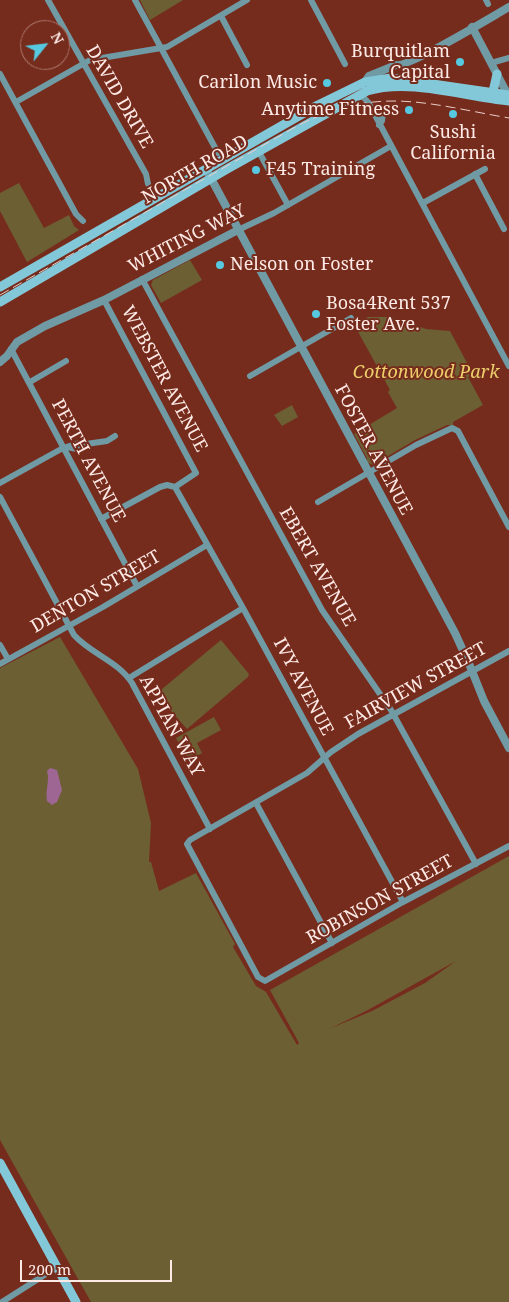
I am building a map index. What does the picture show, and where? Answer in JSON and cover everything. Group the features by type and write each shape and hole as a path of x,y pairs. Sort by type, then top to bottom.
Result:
{"main road":[{"path":"493,92 497,74"},
{"name":"NORTH ROAD","path":"0,287 318,105 365,82 398,78 493,92 509,97"},
{"path":"386,87 411,87 509,97"},
{"name":"NORTH ROAD","path":"0,302 357,96 366,91 386,87"},
{"path":"0,1163 76,1302"}],"street":[{"name":"DAVID DRIVE","path":"48,0 82,64 110,109 146,174 148,184"},
{"path":"135,0 218,153"},
{"path":"16,102 90,60 167,47 247,0"},
{"path":"311,0 345,64"},
{"path":"365,82 369,76 396,65 400,66 426,54 509,6"},
{"path":"221,16 247,65"},
{"path":"472,27 509,97"},
{"path":"491,63 509,58"},
{"path":"398,78 400,66"},
{"path":"0,74 76,214 83,221"},
{"name":"NORTH ROAD","path":"386,87 398,78"},
{"path":"357,96 366,98 509,366"},
{"name":"WHITING WAY","path":"0,362 17,342 45,326 104,300 288,205 391,146"},
{"path":"259,152 288,205"},
{"name":"FOSTER AVENUE","path":"206,169 459,641 484,701 509,746"},
{"path":"423,203 484,169"},
{"path":"475,174 504,229"},
{"name":"EBERT AVENUE","path":"142,279 322,610 394,714 476,864"},
{"name":"WEBSTER AVENUE","path":"104,300 196,473 175,487"},
{"path":"250,376 351,318"},
{"name":"PERTH AVENUE","path":"11,349 138,586"},
{"path":"30,382 66,361"},
{"path":"318,502 416,445 450,428 454,428 458,431 509,527"},
{"path":"0,483 65,447 76,449 86,444 107,441 114,436"},
{"path":"101,518 160,487 167,485 175,487"},
{"name":"IVY AVENUE","path":"175,487 404,902"},
{"name":"APPIAN WAY","path":"0,497 68,626 83,645 116,665 129,678 210,829"},
{"name":"DENTON STREET","path":"0,664 138,586 207,544"},
{"path":"129,678 243,608"},
{"path":"0,644 8,659"},
{"name":"FAIRVIEW STREET","path":"267,980 258,977 187,843 307,773 331,752 358,734 509,651"},
{"path":"256,803 332,943"},
{"name":"ROBINSON STREET","path":"267,980 404,902 509,846"},
{"path":"2,1302 57,1268"}],"green space":[{"path":"140,0 183,0 150,20"},
{"path":"19,183 44,228 69,215 74,226 79,230 27,262 0,211 0,193"},
{"path":"190,260 202,280 161,303 151,285 153,280"},
{"name":"Cottonwood Park","path":"368,317 391,317 426,329 450,331 473,374 468,377 483,405 453,422 453,425 447,425 415,440 373,465 367,462 367,458 354,434 397,408 388,392 390,390 356,328 358,327 356,322"},
{"path":"292,405 298,417 282,426 274,415"},
{"path":"60,637 138,769 151,823 149,862 151,862 159,891 196,873 235,944 233,947 256,986 266,992 297,1045 299,1043 270,990 509,856 509,1302 91,1302 0,1140 0,668","holes":["456,961 425,983 372,1011 329,1029 366,1011"]},
{"path":"221,640 249,674 248,677 187,729 156,694"},
{"path":"214,717 221,730 197,743 202,753 188,761 176,738"}],"shaded area":[{"path":"50,768 57,770 62,790 57,802 52,805 47,801 47,771"}],"railway":[{"path":"0,295 299,125 327,113 354,105 403,101 509,118"}],"place":[{"name":"Burquitlam Capital","path":"460,62"},
{"name":"Carilon Music","path":"327,83"},
{"name":"Anytime Fitness","path":"409,110"},
{"name":"Sushi California","path":"453,114"},
{"name":"F45 Training","path":"256,170"},
{"name":"Nelson on Foster","path":"220,265"},
{"name":"Bosa4Rent 537 Foster Ave.","path":"316,314"}]}
